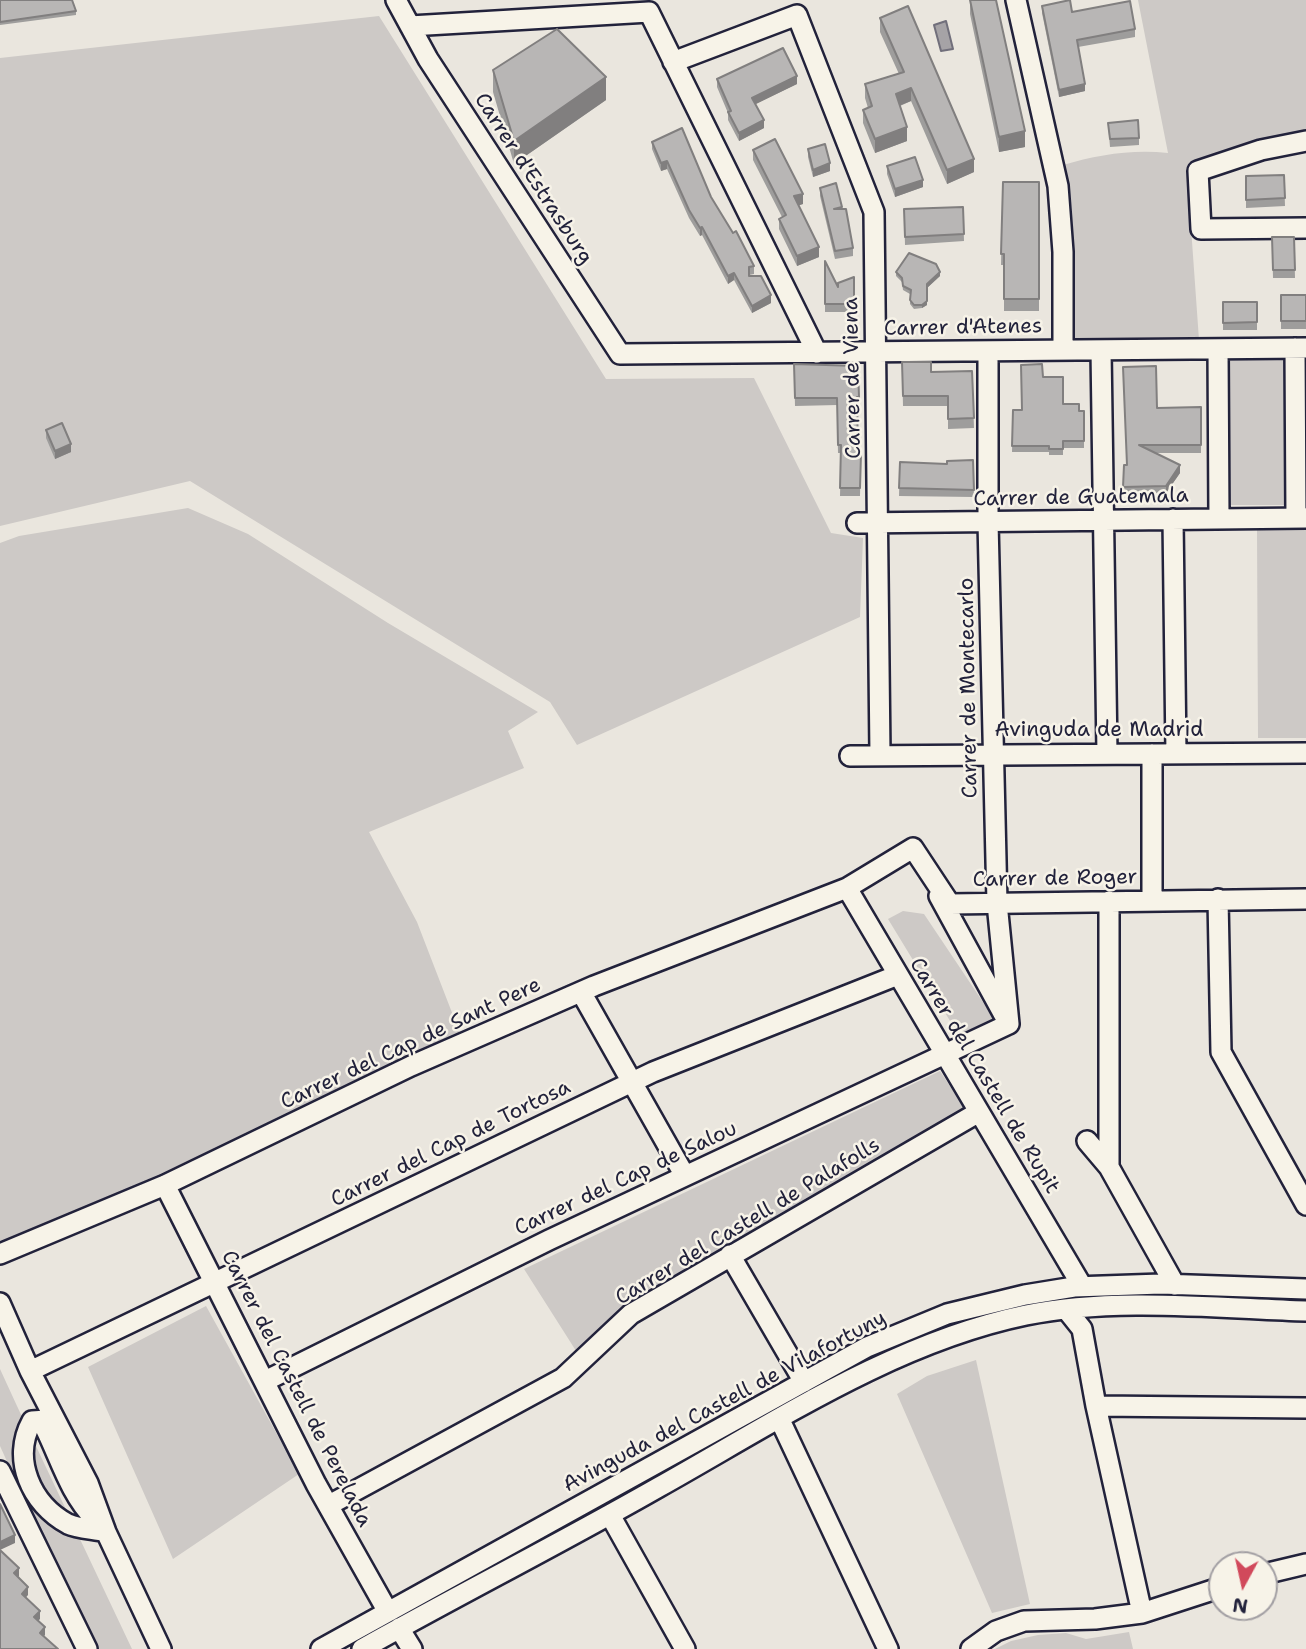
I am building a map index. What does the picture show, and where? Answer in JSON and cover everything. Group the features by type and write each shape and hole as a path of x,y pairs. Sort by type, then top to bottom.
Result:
{"street":[{"name":"Carrer d'Estrasburg","path":"396,0 428,59 620,354"},
{"path":"1016,0 1058,186 1063,252 1063,350"},
{"path":"410,26 649,12 817,352"},
{"name":"Carrer de Viena","path":"673,62 797,15 874,212 880,755"},
{"path":"1306,141 1261,150 1198,171 1201,229 1306,228"},
{"path":"1301,348 1301,518"},
{"name":"Carrer d'Atenes","path":"620,354 1301,348"},
{"path":"1218,349 1219,519"},
{"path":"1101,350 1107,754"},
{"name":"Carrer de Montecarlo","path":"988,351 988,522 998,903 1009,1024"},
{"name":"Carrer de Guatemala","path":"857,523 1301,518"},
{"path":"1173,519 1176,754"},
{"name":"Avinguda de Madrid","path":"850,756 1306,753"},
{"path":"1152,754 1152,901"},
{"path":"847,888 913,848 1009,1024"},
{"name":"Carrer de Roger","path":"913,848 950,904 1306,899"},
{"name":"Carrer del Castell de Rupit","path":"847,888 1082,1286"},
{"name":"Carrer del Cap de Sant Pere","path":"0,1254 165,1185 411,1066 581,992 847,888"},
{"path":"1217,899 1221,1052 1306,1205"},
{"path":"1109,901 1109,1167"},
{"name":"Carrer del Cap de Tortosa","path":"30,1371 632,1082 898,975"},
{"path":"581,992 685,1176"},
{"name":"Carrer del Cap de Salou","path":"265,1381 549,1240 1009,1024"},
{"name":"Carrer del Castell de Palafolls","path":"328,1506 564,1378 631,1314 979,1112"},
{"path":"1087,1141 1109,1167 1175,1285"},
{"name":"Carrer del Castell de Perelada","path":"165,1185 328,1506 412,1649"},
{"path":"730,1255 804,1382"},
{"name":"Avinguda del Castell de Vilafortuny","path":"362,1649 393,1620 804,1382 867,1347 947,1314 1025,1295 1082,1286 1175,1285 1306,1289"},
{"path":"0,1303 30,1371 88,1483 106,1532 161,1644"},
{"name":"Avinguda del Castell de Vilafortuny","path":"321,1649 393,1620 610,1515 880,1365 957,1334 1026,1315 1066,1309 1161,1306 1306,1311"},
{"path":"1066,1309 1082,1329 1096,1406 1142,1613"},
{"path":"30,1371 27,1390 40,1421 85,1510 106,1532"},
{"path":"1096,1406 1306,1408"},
{"path":"88,1483 69,1467 47,1420 32,1421 24,1434 22,1459 28,1481 37,1497 69,1524 106,1532"},
{"path":"779,1420 888,1649"},
{"path":"0,1471 87,1649"},
{"path":"610,1515 685,1649"},
{"path":"1278,1571 1306,1564"},
{"path":"971,1649 996,1631 1024,1621 1095,1619 1142,1613 1208,1592"}],"shaded area":[{"path":"1138,0 1306,0 1306,131 1197,163 1187,171 1199,340 1072,340 1074,253 1071,204 1063,165 1115,154 1168,153"},
{"path":"379,16 606,379 754,378 831,533 863,538 860,617 577,745 550,702 190,481 0,526 0,58"},
{"path":"946,21 953,49 941,51 934,25"},
{"path":"1286,358 1288,505 1231,505 1228,359"},
{"path":"188,508 248,534 388,623 538,712 508,731 524,768 369,832 417,922 461,1036 90,1206 0,1242 0,543 19,536"},
{"path":"1306,529 1306,738 1258,738 1257,530"},
{"path":"903,911 924,914 995,1020 958,1034 888,919"},
{"path":"940,1071 965,1109 622,1308 578,1354 524,1269"},
{"path":"206,1306 299,1474 173,1559 88,1367"},
{"path":"976,1360 1030,1604 992,1613 897,1394 927,1376"},
{"path":"0,1369 132,1649 97,1649 59,1576 0,1446"},
{"path":"1129,1632 1133,1649 995,1649 1011,1641 1038,1635 1066,1633 1086,1639"}],"building":[{"path":"0,0 72,0 76,11 0,22"},
{"path":"970,0 996,0 1025,131 999,137"},
{"path":"1070,0 1072,12 1130,1 1135,29 1077,40 1085,84 1059,90 1042,6"},
{"path":"908,6 974,159 947,170 911,88 896,94 907,127 875,139 863,110 872,106 865,84 904,72 880,18"},
{"path":"557,29 606,77 514,141 493,70"},
{"path":"783,48 797,76 752,98 764,120 739,133 728,112 731,111 717,79"},
{"path":"1138,120 1139,138 1110,139 1108,123"},
{"path":"682,128 711,197 733,233 736,231 754,266 749,267 749,276 761,276 771,295 752,306 734,273 728,276 702,227 700,228 689,210 667,161 661,163 652,142"},
{"path":"775,139 803,194 794,196 819,247 797,256 779,219 786,215 753,150"},
{"path":"825,144 830,163 813,170 808,149"},
{"path":"915,157 923,180 895,189 887,166"},
{"path":"1284,175 1285,198 1246,200 1246,176"},
{"path":"1003,182 1039,182 1039,299 1004,299 1004,254 1001,254"},
{"path":"836,183 842,207 834,209 846,209 853,248 835,251 820,188"},
{"path":"963,207 964,234 905,237 904,209"},
{"path":"1272,237 1294,237 1295,270 1273,270"},
{"path":"909,253 936,264 940,272 927,284 927,301 922,305 914,305 910,300 911,290 903,286 902,278 896,272"},
{"path":"825,261 838,287 838,283 854,277 854,304 825,304"},
{"path":"1281,295 1306,295 1306,321 1281,321"},
{"path":"1223,302 1257,302 1257,322 1223,323"},
{"path":"902,362 931,362 931,372 972,371 974,418 948,419 948,396 903,396"},
{"path":"794,364 858,366 860,488 840,488 841,445 838,445 837,398 795,398"},
{"path":"1042,364 1043,377 1063,377 1063,404 1079,404 1079,411 1084,411 1084,441 1063,441 1063,449 1049,449 1049,446 1012,446 1013,410 1022,410 1021,365"},
{"path":"1156,366 1157,408 1201,407 1201,445 1139,445 1180,465 1166,486 1123,487 1124,465 1127,465 1123,367"},
{"path":"62,423 71,444 55,451 46,430"},
{"path":"973,460 974,490 899,488 900,462 947,464 947,461"},
{"path":"0,1504 15,1535 0,1542"},
{"path":"0,1550 19,1568 14,1573 28,1587 22,1594 40,1611 34,1617 45,1627 40,1633 58,1649 0,1649"}]}
